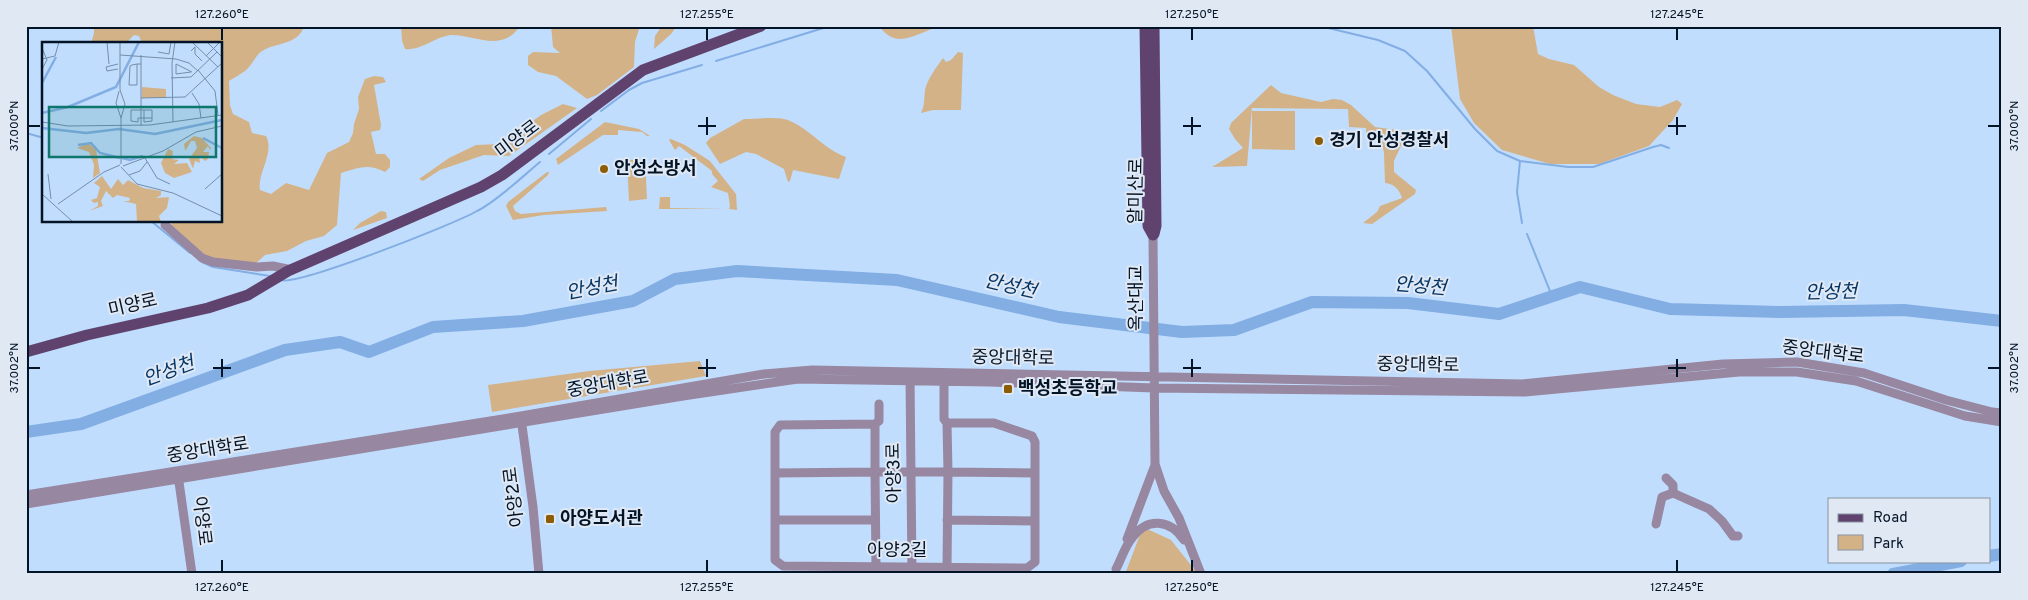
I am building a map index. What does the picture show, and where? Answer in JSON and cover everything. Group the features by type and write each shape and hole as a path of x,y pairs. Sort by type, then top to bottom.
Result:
{"main road":[{"name":"미양로","path":"26,352 87,335 208,308 248,295 290,270 481,187 502,175 643,70 762,26"},
{"name":"알미산로","path":"1145,26 1148,226 1153,235"},
{"name":"알미산로","path":"1153,235 1156,226 1154,26"}],"street":[{"path":"165,225 202,258 213,262 257,267 273,266 290,270"},
{"name":"옥산대교","path":"1153,235 1154,378"},
{"name":"중앙대학로","path":"26,504 179,476 522,420 798,379 910,377 1154,378 1522,384 1722,364 1797,362 1864,373 1946,400 2002,413"},
{"name":"중앙대학로","path":"910,377 944,382 1154,388 1525,392 1739,372 1797,372 1856,381 1965,416 2002,422"},
{"name":"아양3로","path":"910,377 912,570"},
{"path":"1154,378 1156,464 1164,491 1179,518 1199,570"},
{"path":"944,382 944,419 947,423 948,472 947,567"},
{"path":"876,567 875,424 879,421 879,404"},
{"name":"아양2로","path":"522,420 539,574"},
{"name":"아양2길","path":"875,424 780,425 775,432 775,560 783,566 876,567 912,570 947,567 1027,568 1036,562 1035,442 1032,436 994,423 947,423"},
{"path":"1115,572 1156,464"},
{"path":"775,473 1035,473"},
{"name":"중앙대학로","path":"26,495 179,476"},
{"name":"아양로","path":"179,476 192,574"},
{"path":"1666,478 1673,485 1673,493"},
{"path":"1656,524 1662,497 1673,493 1709,509 1733,536 1738,536"},
{"path":"775,520 875,520"},
{"path":"947,520 1035,521"},
{"path":"1115,572 1131,538 1143,527 1154,522 1166,525 1178,532 1199,570"}],"green space":[{"path":"94,26 304,26 299,35 294,39 261,52 247,69 229,81 230,105 233,114 249,122 252,133 266,136 268,143 260,190 271,194 286,183 309,190 327,153 349,142 359,109 358,97 365,79 374,76 383,77 386,82 374,85 381,125 380,130 371,132 376,154 385,154 390,160 390,167 385,172 368,167 341,173 337,225 324,236 306,241 287,251 265,255 254,265 212,261 172,229 171,222 222,222 222,42 143,42 139,36 134,35 127,42 92,42"},
{"path":"401,26 520,26 512,35 502,40 489,41 452,35 417,48 405,49 402,41"},
{"path":"551,26 640,26 635,42 634,67 597,95 587,99 556,76 538,72 528,65 528,56 533,52 560,53 553,47"},
{"path":"662,26 677,26 654,49 655,36"},
{"path":"879,26 943,26 901,39 886,34"},
{"path":"1451,26 1533,26 1538,54 1549,59 1574,65 1599,87 1613,95 1636,104 1660,107 1677,100 1682,104 1673,120 1649,146 1599,164 1550,164 1502,150 1474,123 1460,99"},
{"path":"958,52 963,53 961,110 933,110 921,113 925,90 932,73 943,58 946,62 951,60"},
{"path":"1271,85 1281,93 1321,102 1333,99 1342,100 1351,105 1375,127 1404,131 1406,135 1394,161 1394,172 1416,190 1415,194 1372,224 1363,223 1377,212 1380,206 1402,198 1396,188 1391,184 1385,183 1384,153 1381,136 1366,133 1366,128 1349,127 1348,109 1252,108 1247,166 1212,167 1243,148 1229,129 1231,123"},
{"path":"563,104 577,108 509,156 484,155 440,170 423,181 419,179 449,158 476,145 501,144 541,115"},
{"path":"1252,111 1295,111 1295,150 1252,149"},
{"path":"744,119 786,119 805,129 838,154 846,157 839,179 793,170 788,182 784,169 756,154 746,152 720,164 706,143 710,138"},
{"path":"605,122 639,129 650,136 642,132 618,130 618,135 603,135 558,165 556,159"},
{"path":"671,139 685,145 710,161 736,194 737,210 729,209 728,193 711,187 718,181 712,174 712,171 679,146 675,150 669,140"},
{"path":"627,160 645,160 647,199 629,201"},
{"path":"549,172 548,175 513,206 515,211 521,214 606,207 607,211 544,215 513,220 506,206 508,202"},
{"path":"660,197 670,197 670,208 727,209 659,209"},
{"path":"381,211 386,212 387,218 353,230 360,223"},
{"path":"700,361 706,376 492,412 488,385 589,371"},
{"path":"1143,527 1171,540 1198,574 1125,574"}],"waterway":[{"path":"716,61 830,26"},
{"path":"1320,26 1378,40 1405,51 1427,71 1475,129 1497,151 1520,161 1568,167 1593,167 1653,147 1661,145 1669,148"},
{"path":"601,111 629,90 642,83 702,65"},
{"path":"549,154 591,119"},
{"path":"26,133 42,137"},
{"path":"1520,161 1517,192 1522,223"},
{"path":"281,280 315,274 410,240 463,218 492,202 540,162"},
{"path":"152,222 190,253"},
{"path":"1527,234 1552,296"},
{"path":"202,262 213,267 270,276"},
{"name":"안성천","path":"26,432 81,424 285,350 340,342 369,352 433,327 523,321 633,301 675,279 737,271 897,280 1059,317 1182,332 1234,330 1312,302 1408,303 1499,314 1580,287 1670,309 1781,312 1904,310 2002,321"},
{"path":"1990,556 2002,554"},
{"path":"1893,574 1956,562"}],"place":[{"name":"경기 안성경찰서","path":"1319,141"},
{"name":"안성소방서","path":"604,169"},
{"name":"백성초등학교","path":"1008,389"},
{"name":"아양도서관","path":"550,519"}]}
